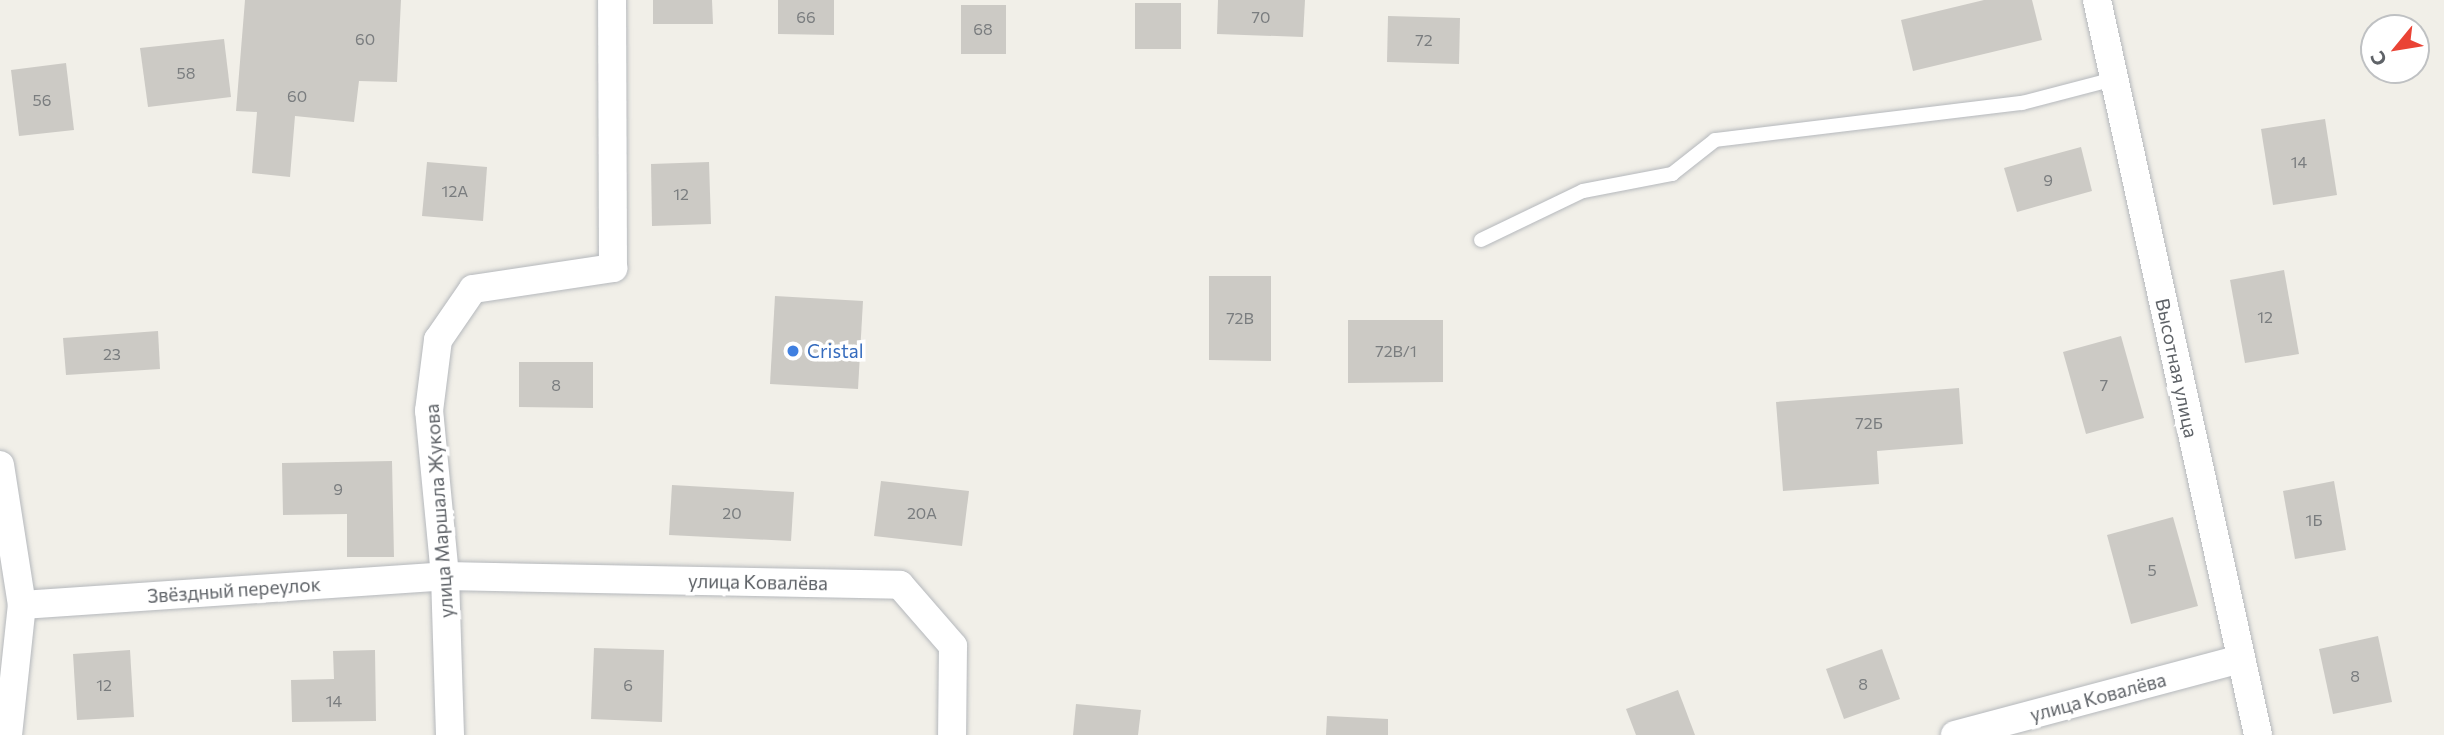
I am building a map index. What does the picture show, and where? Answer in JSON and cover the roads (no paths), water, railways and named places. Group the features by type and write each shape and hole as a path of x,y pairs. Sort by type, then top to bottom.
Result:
{"street":[{"name":"улица Маршала Жукова","path":"450,735 445,576 429,411 438,340 473,289 613,268 612,0"},
{"name":"Высотная улица","path":"2097,0 2258,735"},
{"path":"0,465 22,605 8,735"},
{"name":"Звёздный переулок","path":"22,605 445,576"},
{"name":"улица Ковалёва","path":"445,576 900,585 953,646 952,735"},
{"name":"улица Ковалёва","path":"1955,735 2241,659"}],"lane":[{"path":"1481,240 1583,191 1672,174 1715,140 2022,103 2114,79"}],"place":[{"name":"Cristal","path":"793,351"}]}
